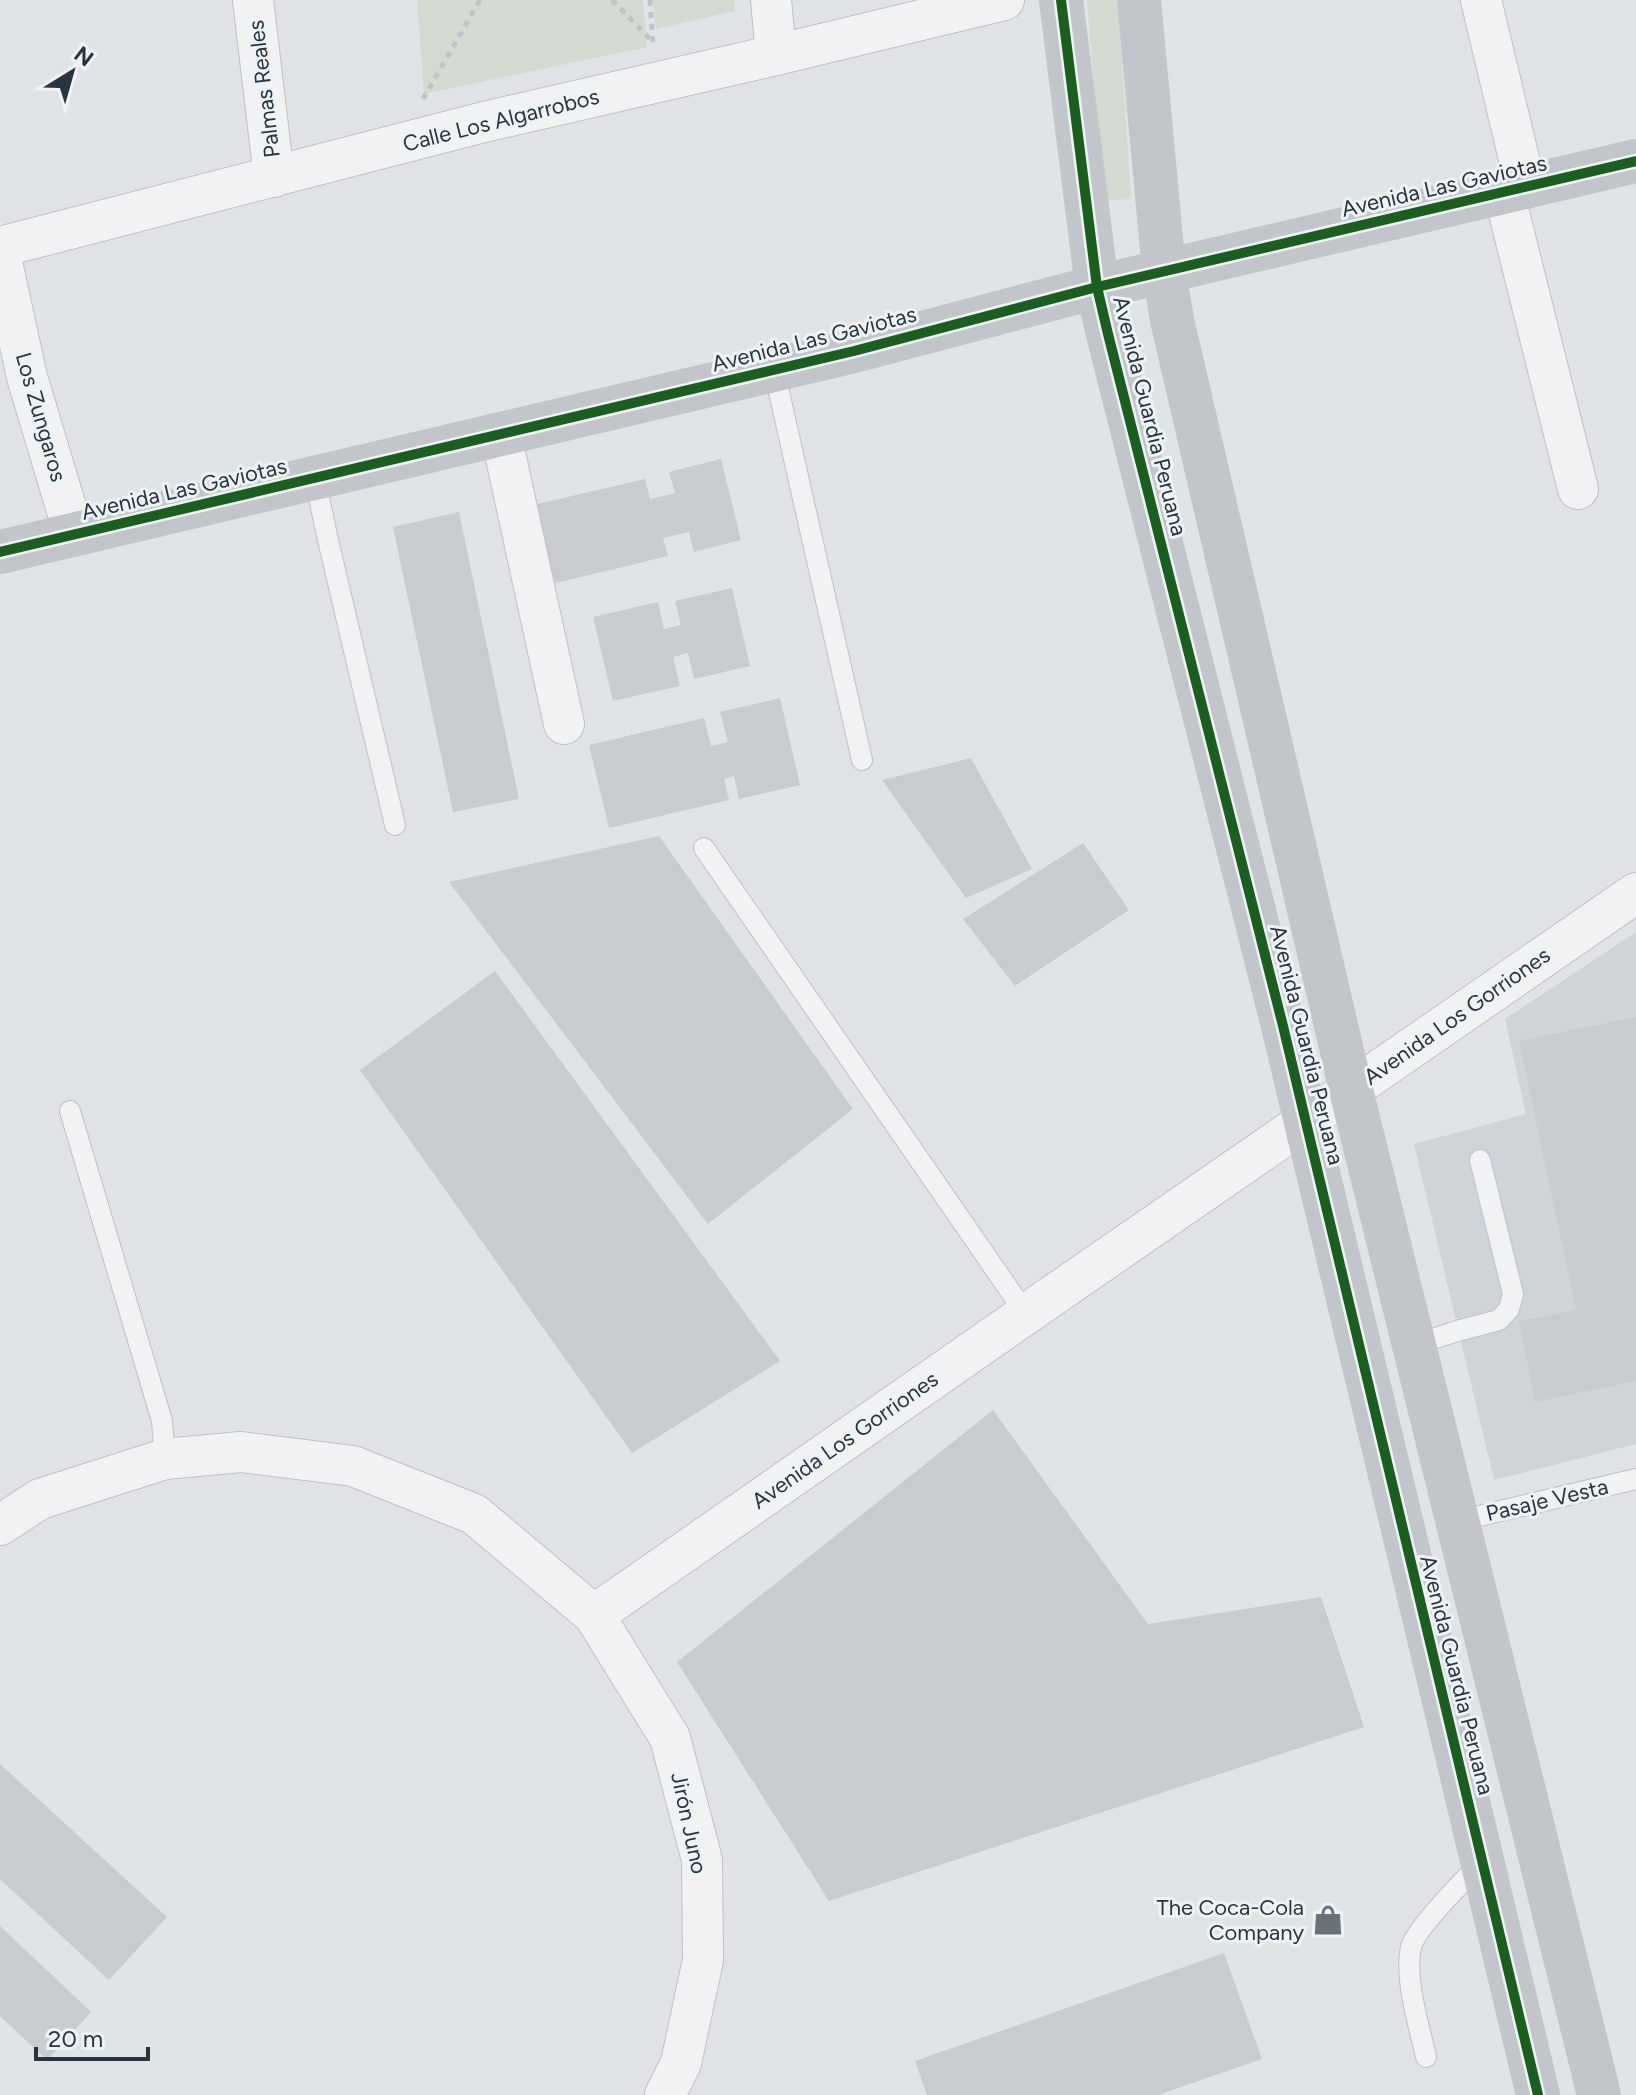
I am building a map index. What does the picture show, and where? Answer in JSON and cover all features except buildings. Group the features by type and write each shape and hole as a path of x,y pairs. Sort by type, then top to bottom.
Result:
{"street":[{"name":"Palmas Reales","path":"253,0 274,177"},
{"path":"771,0 776,55"},
{"name":"Calle Los Algarrobos","path":"0,247 484,122 1004,0"},
{"name":"Avenida Guardia Peruana","path":"1061,0 1097,287 1279,1010 1538,2095"},
{"name":"Avenida Guardia Peruana","path":"1139,0 1164,271 1172,320 1351,1090 1599,2095"},
{"path":"1481,0 1515,190 1578,489"},
{"name":"Avenida Las Gaviotas","path":"0,552 854,351 1097,287 1636,161"},
{"name":"Los Zungaros","path":"0,253 27,377 74,534"},
{"path":"501,435 564,724"},
{"name":"Avenida Los Gorriones","path":"594,1615 1636,893"},
{"path":"1359,1353 1415,1345"},
{"path":"0,1525 40,1499 165,1459 241,1452 353,1466 474,1514 594,1615"},
{"name":"Jirón Juno","path":"594,1615 670,1738 702,1860 703,1960 681,2063 665,2095"}],"lane":[{"path":"774,370 862,760"},
{"path":"315,479 395,825"},
{"path":"704,848 1026,1314"},
{"path":"70,1111 162,1421 165,1459"},
{"path":"1415,1345 1499,1320 1509,1309 1513,1294 1480,1160"},
{"name":"Pasaje Vesta","path":"1458,1521 1636,1479"},
{"path":"1426,2057 1410,1984 1411,1945 1430,1918 1482,1862"}],"path":[{"path":"432,136 423,98 480,0"},
{"path":"612,0 653,42"}],"shaded area":[{"path":"417,0 643,0 647,47 424,94"},
{"path":"653,0 734,0 735,11 656,29"},
{"path":"1087,0 1118,0 1131,199 1103,201"},
{"path":"1636,932 1636,1444 1494,1480 1414,1144 1526,1114 1505,1019"}],"cycle path":[{"path":"1061,0 1097,287 1283,1026 1538,2095"},
{"path":"0,552 854,351 1097,287 1636,161"}],"place":[{"name":"The Coca-Cola Company","path":"1328,1920"}]}
